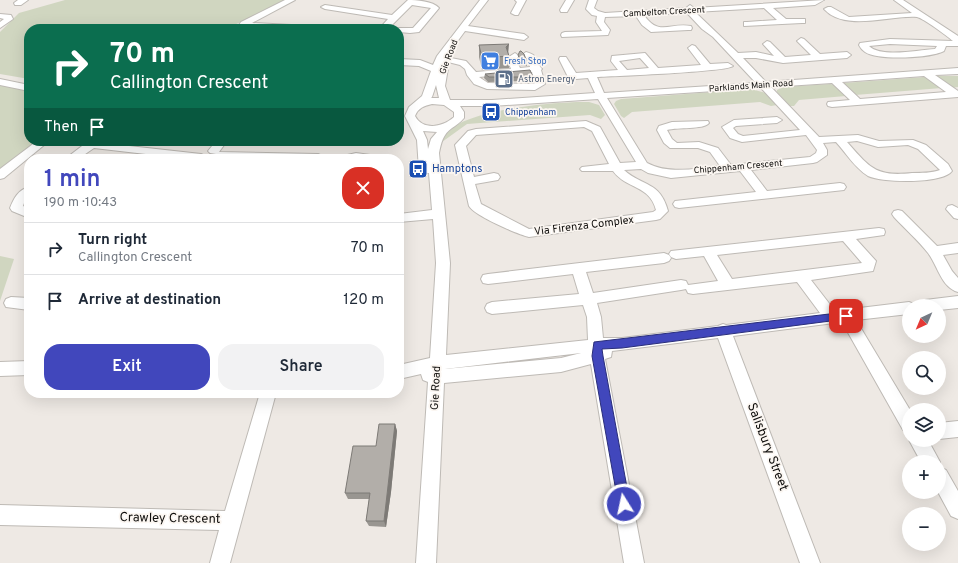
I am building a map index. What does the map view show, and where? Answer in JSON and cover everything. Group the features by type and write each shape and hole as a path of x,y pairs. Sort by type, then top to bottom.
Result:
{"street":[{"path":"245,24 291,0"},
{"name":"Gie Road","path":"438,214 432,204 426,178 422,140 410,118 410,113 427,97 435,69 484,0"},
{"path":"515,13 522,0 519,0"},
{"path":"564,10 570,0"},
{"path":"565,35 605,32 606,30 600,22 601,14 590,9 593,0"},
{"path":"684,0 705,27 716,35 812,136"},
{"name":"Cambelton Crescent","path":"601,14 815,3 820,0"},
{"path":"898,0 958,40"},
{"path":"390,24 411,1 433,6 435,8 415,30 404,30"},
{"path":"766,6 784,22"},
{"path":"325,7 395,18"},
{"path":"828,9 837,15 848,19 919,14"},
{"path":"638,13 645,23 654,30 688,28"},
{"path":"0,16 8,17 10,19 0,26"},
{"path":"747,24 802,21"},
{"path":"460,32 477,30 524,37"},
{"path":"942,44 941,50 937,51 884,55 872,54 864,49 863,45 925,41 942,44 958,43"},
{"path":"801,42 818,57"},
{"path":"767,44 783,60"},
{"path":"692,48 708,68"},
{"path":"404,62 420,63 443,59 456,60 466,64 476,81 488,86 535,86 540,84 537,68 532,57 526,55"},
{"path":"625,73 615,61 615,58 638,55 644,56 655,70"},
{"path":"736,56 756,55 783,60 847,55"},
{"path":"516,56 511,58 516,71"},
{"name":"Gie Road","path":"426,563 443,263 433,153 436,139 452,123 459,112 443,98 440,87 443,59"},
{"path":"563,59 571,75 576,76 728,66"},
{"path":"420,63 435,69"},
{"path":"472,75 537,68"},
{"name":"Parklands Main Road","path":"418,105 432,101 474,104 538,101 958,70"},
{"path":"926,73 957,94"},
{"path":"586,169 642,165 601,96 591,75"},
{"path":"834,80 858,102"},
{"path":"0,82 24,87"},
{"path":"529,87 538,101"},
{"path":"832,104 957,94"},
{"name":"Parklands Main Road","path":"414,123 428,128 452,123 474,114 509,105 538,101"},
{"path":"404,108 418,105"},
{"path":"777,120 734,123 727,127 734,136 742,139 812,136 839,139 860,138 878,144 901,142 913,143 922,147 944,166 946,171 940,174 891,178 879,176 868,170 839,139"},
{"path":"404,121 414,123"},
{"path":"704,123 672,125 663,128 662,130 668,141 674,146 699,145 714,150 728,168"},
{"name":"Via Firenza Complex","path":"586,124 596,129 616,166 619,173 650,188 656,195 661,206 662,211 659,215 529,233 521,231 475,206 460,145 472,133 476,132 586,124"},
{"name":"Chippenham Crescent","path":"642,165 652,170 670,174 813,160 821,155 822,150 812,136"},
{"path":"27,154 38,146"},
{"path":"77,154 91,146"},
{"path":"101,146 168,154"},
{"path":"0,175 24,156"},
{"path":"743,167 764,195"},
{"path":"469,181 494,177"},
{"path":"679,204 840,187"},
{"path":"24,195 20,198 16,208 24,212"},
{"path":"404,217 438,214"},
{"path":"898,214 934,251 947,275 958,287"},
{"path":"488,278 879,232"},
{"path":"492,308 588,299 687,287 728,285 868,267 869,261 846,236"},
{"path":"934,251 958,248"},
{"path":"708,251 728,285"},
{"path":"578,268 594,317 597,350 634,563"},
{"path":"801,276 838,316 902,413"},
{"path":"946,303 958,302"},
{"path":"11,303 24,304"},
{"path":"406,371 561,365 597,350 622,344 723,330 902,309"},
{"name":"Salisbury Street","path":"723,330 810,563"},
{"path":"0,368 24,368"},
{"name":"Crawley Crescent","path":"0,515 232,520 267,398"},
{"path":"946,430 958,429"},
{"path":"946,488 958,509"},
{"path":"220,563 232,520"}],"green space":[{"path":"65,0 286,0 236,24 24,24 24,78 0,74 0,32 19,13"},
{"path":"938,76 958,76 958,87 951,88 938,78"},
{"path":"925,77 942,88 855,95 844,85 844,83"},
{"path":"0,85 24,90 24,146 32,146 0,170"},
{"path":"835,85 846,96 799,100 794,106 790,106 777,92 777,90 783,87"},
{"path":"751,89 766,93 777,105 771,106 760,102 632,112 624,118 621,116 614,104 616,101 621,99"},
{"path":"589,102 599,105 605,115 601,119 590,115 467,124 442,142 446,133 457,125 492,112 536,105"},
{"path":"0,256 14,259 0,301"}],"building":[{"path":"509,44 506,47 509,56 482,58 479,45"},
{"path":"520,51 524,54 527,62 521,62 518,55"},
{"path":"530,70 533,77 489,77 485,74"},
{"path":"379,424 395,424 384,521 366,521 370,493 345,493 353,446 376,446"}],"place":[{"name":"Fresh Stop","path":"490,61"},
{"name":"Astron Energy","path":"504,79"},
{"name":"Chippenham","path":"491,112"},
{"name":"Hamptons","path":"418,169"}],"route":[{"path":"624,504 597,356 597,345 622,344 723,330 846,316"}]}
